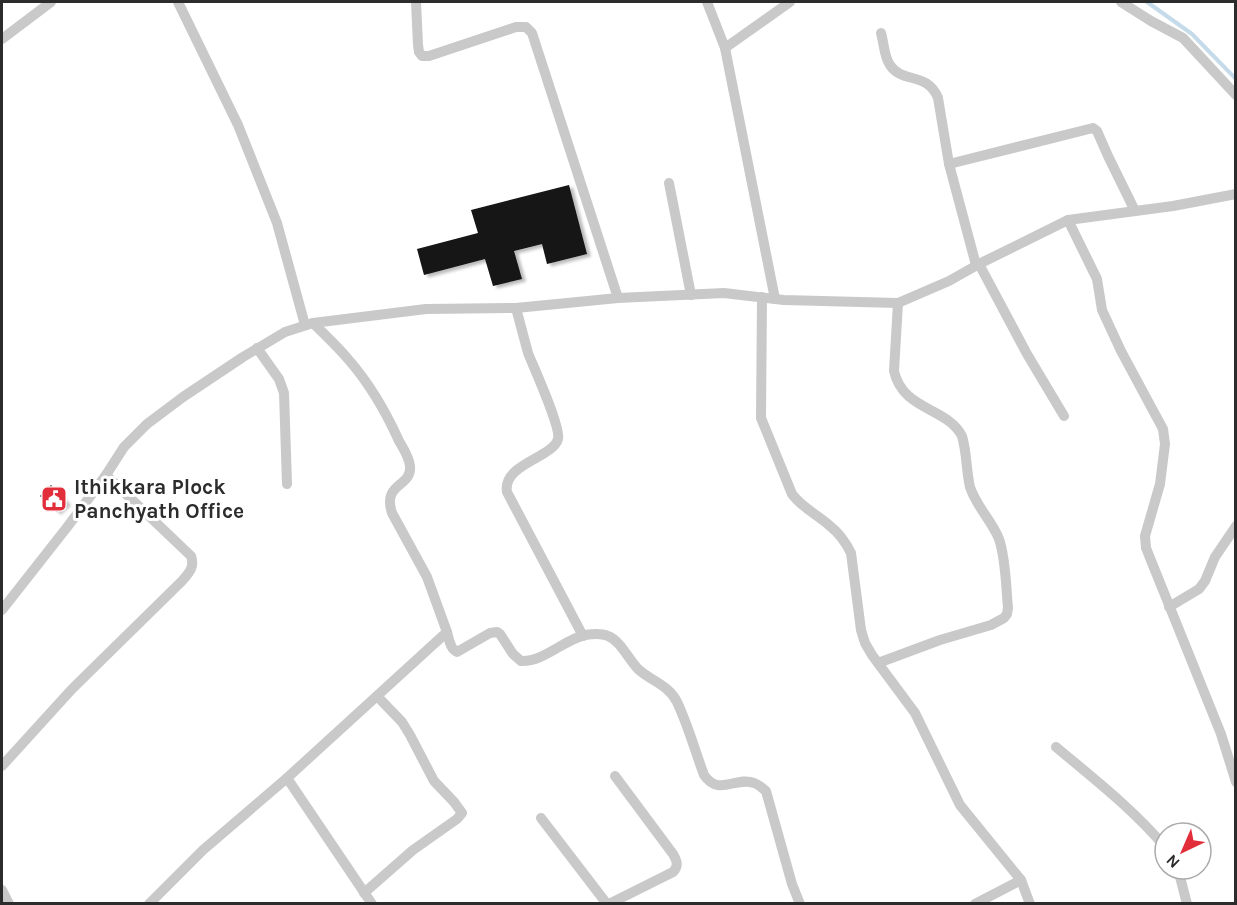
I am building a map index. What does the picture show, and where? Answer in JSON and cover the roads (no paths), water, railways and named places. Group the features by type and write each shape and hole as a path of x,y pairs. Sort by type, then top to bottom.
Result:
{"street":[{"path":"2,39 51,2"},
{"path":"178,2 238,125 273,213 309,324 348,359 373,393 407,457 410,467 409,475 390,495 389,503 392,513 427,577 454,651 458,652 490,633 497,632 521,661 534,660 583,636 599,634 616,640 633,664 646,676 666,687 676,700 704,775 709,781 720,786 750,782 766,791 792,884 800,903"},
{"path":"416,2 418,45 422,56 429,56 516,27 526,27 532,33 618,298"},
{"path":"706,2 725,48 775,299"},
{"path":"725,48 790,2"},
{"path":"1121,2 1183,38 1236,95"},
{"path":"881,33 891,68 903,75 924,81 935,90 949,164 978,265 1064,416"},
{"path":"949,164 1093,128 1135,211"},
{"path":"669,183 691,295"},
{"path":"2,610 68,526 124,447 147,424 256,348 285,332 309,324 426,309 516,308 618,298 724,293 775,299 898,303 949,281 1068,220 1173,206 1236,194"},
{"path":"1068,220 1097,279 1102,310 1162,429 1165,444 1160,484 1146,536 1146,548 1221,734 1236,782"},
{"path":"762,297 761,418 792,494 797,501 830,525 848,546 865,643 915,713 960,805 1021,880 1030,903"},
{"path":"878,663 940,640 991,625 1004,618 1008,608 1005,570 999,540 971,489 962,436 959,430 949,422 908,397 896,378 894,371 898,303"},
{"path":"516,308 528,352 559,437 554,446 520,467 510,478 506,488 583,636"},
{"path":"256,348 279,379 284,393 287,484"},
{"path":"2,766 72,689 183,581 192,568 193,562 190,556 106,475"},
{"path":"1169,607 1198,589 1205,581 1215,557 1236,526"},
{"path":"149,903 203,850 287,778 447,632"},
{"path":"364,893 413,850 462,813 434,782 402,722 377,696"},
{"path":"1056,747 1126,805 1153,832"},
{"path":"541,818 608,903 674,872 678,865 673,854 615,776"},
{"path":"287,778 372,903"},
{"path":"975,903 1021,880"},
{"path":"1181,881 1187,903"},
{"path":"2,890 9,903"}],"waterway":[{"path":"1147,2 1192,34 1236,79"}],"place":[{"name":"Ithikkara Plock Panchyath Office","path":"54,499"}]}
